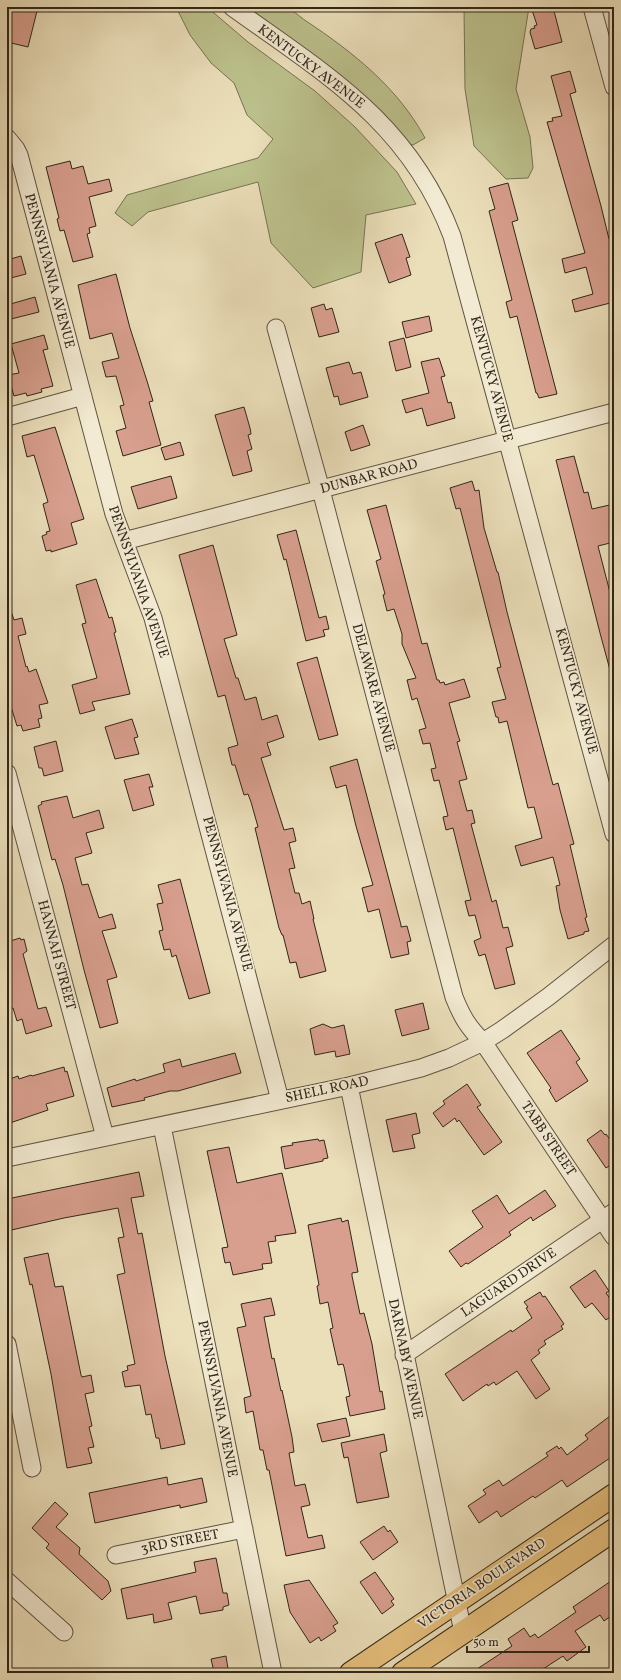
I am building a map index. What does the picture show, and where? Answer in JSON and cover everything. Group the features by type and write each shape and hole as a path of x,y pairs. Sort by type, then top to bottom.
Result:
{"main road":[{"name":"VICTORIA BOULEVARD","path":"351,1673 614,1495"},
{"name":"VICTORIA BOULEVARD","path":"403,1673 614,1530"}],"street":[{"name":"KENTUCKY AVENUE","path":"232,7 314,65 358,100 395,139 417,167 434,194 452,236 614,834"},
{"path":"592,7 614,87"},
{"name":"PENNSYLVANIA AVENUE","path":"7,138 16,149 18,155 114,514 153,618 280,1100"},
{"name":"DELAWARE AVENUE","path":"276,328 321,490 454,997 462,1017 469,1028 483,1042"},
{"path":"7,417 83,396"},
{"name":"DUNBAR ROAD","path":"124,542 614,412"},
{"name":"HANNAH STREET","path":"7,773 106,1137"},
{"name":"SHELL ROAD","path":"7,1158 349,1086 421,1068 449,1058 483,1042 548,997 614,945"},
{"name":"TABB STREET","path":"483,1042 608,1216 614,1237"},
{"name":"DARNABY AVENUE","path":"349,1086 455,1602 463,1632"},
{"name":"PENNSYLVANIA AVENUE","path":"162,1126 273,1673"},
{"name":"LAGUARD DRIVE","path":"404,1355 608,1216"},
{"path":"7,1344 32,1468"},
{"name":"3RD STREET","path":"116,1555 244,1529"},
{"path":"7,1581 64,1632"}],"green space":[{"path":"279,6 289,9 341,45 388,87 402,103 425,138 413,145 410,144 374,105 354,87 312,54 247,7"},
{"path":"176,7 207,7 248,42 315,91 355,127 397,172 416,204 366,215 361,272 313,288 271,243 258,182 148,212 132,226 115,213 127,195 258,158 273,139 247,115 234,83 211,63 190,35"},
{"path":"464,7 529,7 516,89 530,137 533,168 528,178 506,179 474,146 465,89"}],"building":[{"path":"7,7 38,7 28,47 7,42"},
{"path":"531,7 553,7 562,42 535,49 530,32 531,29 535,28 534,26 537,25"},
{"path":"570,71 576,92 570,94 609,239 614,238 614,302 575,312 572,300 593,294 586,267 565,273 562,259 585,253 547,122 553,121 552,118 562,116 551,76"},
{"path":"70,161 72,169 83,166 88,184 109,179 112,191 89,197 96,226 89,228 90,233 87,234 93,257 73,262 64,230 60,231 57,219 59,218 46,167"},
{"path":"508,183 518,220 512,222 557,394 539,398 536,393 517,316 510,318 506,302 512,300 489,211 495,209 489,188"},
{"path":"402,234 410,257 406,258 411,275 389,283 375,243"},
{"path":"21,256 26,274 7,279 7,260"},
{"path":"116,274 130,328 153,401 149,402 161,445 123,456 116,431 126,428 120,406 124,405 116,376 106,377 102,362 119,358 112,333 90,339 78,285"},
{"path":"35,297 39,312 7,320 7,305"},
{"path":"324,304 326,310 332,308 339,332 319,337 311,308"},
{"path":"429,316 432,331 406,338 402,322"},
{"path":"44,335 48,349 43,350 53,386 41,389 42,392 27,396 26,393 14,396 8,375 19,373 11,344"},
{"path":"404,338 411,367 396,371 389,342"},
{"path":"439,358 445,376 441,377 448,403 451,402 455,418 427,426 422,408 406,413 402,400 429,393 421,362"},
{"path":"349,362 353,374 361,372 368,397 340,405 338,396 334,397 326,368"},
{"path":"244,407 251,434 248,435 252,449 247,451 252,471 233,476 215,415"},
{"path":"363,425 370,445 351,451 345,432"},
{"path":"55,427 84,519 71,523 77,544 51,552 51,550 46,551 42,536 47,534 46,532 50,531 43,504 48,502 34,455 27,457 22,436"},
{"path":"180,442 184,455 165,460 161,448"},
{"path":"574,456 584,493 588,492 592,509 614,504 614,542 598,546 614,608 614,670 610,670 556,460"},
{"path":"171,476 177,498 138,509 131,487"},
{"path":"472,481 475,491 479,490 484,528 498,572 507,612 553,785 558,783 574,844 570,845 589,931 568,939 560,910 556,886 560,885 553,857 521,866 515,846 542,838 534,807 528,808 507,721 499,723 492,702 506,699 497,668 501,667 460,508 456,509 450,488"},
{"path":"386,505 422,644 427,643 437,680 439,680 440,683 444,682 445,685 464,679 470,697 449,703 460,741 457,742 467,779 459,781 467,811 472,810 475,823 471,824 492,902 496,900 503,928 508,927 513,946 506,948 515,984 495,989 485,954 479,956 474,941 481,938 475,915 469,916 465,901 471,900 453,828 446,830 443,817 448,816 439,780 434,781 431,769 436,768 430,743 423,744 419,730 426,728 417,698 412,700 407,680 416,678 402,644 402,634 394,609 387,611 383,595 385,594 376,561 381,559 367,510"},
{"path":"296,530 319,618 326,616 329,629 323,630 325,636 306,641 286,559 284,560 277,535"},
{"path":"213,545 237,635 224,639 236,678 238,678 245,700 256,697 262,720 277,715 284,737 267,743 271,755 261,758 284,830 293,828 296,841 289,843 295,868 289,869 295,893 299,893 302,904 310,901 326,971 300,978 296,962 290,963 283,935 279,928 255,828 258,827 251,802 248,794 244,795 235,765 232,765 228,748 238,745 225,695 218,697 179,555"},
{"path":"96,579 109,618 112,617 116,632 114,633 130,694 92,702 95,710 80,714 72,685 97,678 82,624 86,623 76,585"},
{"path":"11,611 14,620 22,618 26,634 18,636 26,667 27,666 29,672 36,669 48,703 39,705 42,718 38,719 40,727 23,731 21,725 17,726 7,694 7,612"},
{"path":"317,657 338,735 319,740 297,663"},
{"path":"132,719 138,737 134,738 139,754 115,759 105,727"},
{"path":"56,741 63,771 44,776 42,768 39,768 34,747"},
{"path":"357,759 401,927 407,926 411,941 407,942 409,954 391,958 379,909 368,912 362,888 373,885 346,785 336,788 330,767"},
{"path":"149,774 153,787 149,787 154,805 133,811 124,780"},
{"path":"67,796 73,818 99,810 104,828 86,833 92,853 75,858 82,885 88,884 99,918 112,914 116,928 102,931 117,977 107,980 118,1023 100,1028 63,885 55,859 52,860 38,806 42,804 41,802"},
{"path":"180,879 210,993 189,999 176,955 172,957 170,949 164,950 159,931 163,930 157,904 163,903 158,885"},
{"path":"20,938 21,940 24,939 27,951 23,954 38,1009 46,1007 52,1026 26,1034 22,1019 17,1021 13,1008 7,1010 7,942"},
{"path":"423,1003 429,1029 402,1036 395,1010"},
{"path":"323,1024 332,1028 344,1025 350,1054 336,1057 335,1051 315,1055 310,1029"},
{"path":"561,1030 580,1059 576,1062 588,1081 556,1102 549,1090 551,1088 527,1053"},
{"path":"235,1053 241,1073 178,1091 170,1091 144,1098 145,1100 112,1107 107,1088 135,1079 136,1081 165,1072 163,1064 180,1059 182,1067"},
{"path":"64,1067 65,1072 67,1071 74,1096 46,1104 48,1110 7,1124 7,1080 18,1076 19,1079"},
{"path":"467,1084 481,1105 477,1107 502,1142 484,1155 459,1120 457,1122 455,1118 443,1127 433,1113 445,1104 443,1101"},
{"path":"416,1113 420,1133 412,1135 415,1148 393,1152 386,1120"},
{"path":"601,1130 614,1145 614,1163 606,1168 587,1140"},
{"path":"318,1139 319,1141 324,1140 328,1158 323,1159 323,1161 285,1169 281,1147 293,1145 292,1143"},
{"path":"229,1147 237,1183 282,1173 296,1233 275,1236 276,1241 268,1242 272,1263 262,1264 263,1269 233,1275 230,1262 225,1263 222,1248 228,1247 207,1151"},
{"path":"139,1172 144,1196 131,1198 138,1234 142,1233 165,1356 185,1444 161,1449 159,1438 156,1438 151,1414 146,1415 140,1385 125,1387 122,1372 128,1370 127,1366 135,1364 117,1275 125,1273 118,1238 124,1237 118,1208 7,1231 7,1199"},
{"path":"545,1190 556,1206 533,1221 531,1217 509,1232 511,1235 468,1264 466,1263 461,1267 449,1251 483,1227 472,1211 497,1195 509,1214"},
{"path":"341,1218 342,1222 348,1220 358,1272 352,1273 352,1276 360,1314 364,1313 372,1344 380,1392 382,1391 385,1409 350,1416 346,1397 350,1396 343,1364 338,1365 330,1329 333,1328 328,1302 320,1304 317,1286 319,1285 308,1225"},
{"path":"48,1253 55,1287 63,1286 81,1375 82,1377 91,1375 94,1392 85,1394 92,1426 89,1427 94,1447 88,1448 92,1463 67,1468 51,1374 32,1284 30,1285 24,1258"},
{"path":"595,1270 609,1291 606,1293 614,1304 614,1314 606,1320 592,1303 585,1308 570,1287"},
{"path":"540,1292 543,1297 545,1296 564,1324 561,1326 563,1329 544,1341 546,1344 538,1350 540,1353 531,1360 550,1389 536,1399 517,1371 496,1385 494,1382 488,1386 487,1384 463,1401 445,1374 511,1330 512,1332 532,1318 526,1308 528,1307 524,1302"},
{"path":"271,1298 275,1315 264,1317 272,1359 274,1358 292,1437 294,1452 289,1453 295,1486 305,1484 310,1505 301,1507 308,1538 322,1535 325,1548 286,1556 269,1470 267,1470 263,1450 260,1450 253,1411 246,1413 244,1398 251,1396 237,1328 246,1326 241,1304"},
{"path":"614,1413 614,1447 609,1450 613,1456 567,1487 562,1480 535,1498 533,1496 501,1517 497,1511 479,1523 468,1506 486,1494 483,1490 499,1480 503,1486 548,1456 546,1453 557,1446 559,1449 561,1447 567,1455 588,1439 585,1435"},
{"path":"346,1418 350,1436 322,1442 317,1424"},
{"path":"384,1434 387,1451 380,1453 389,1497 357,1503 348,1457 344,1458 341,1443"},
{"path":"167,1477 168,1485 202,1478 207,1502 180,1508 180,1505 95,1523 89,1493"},
{"path":"55,1502 68,1514 56,1527 80,1548 79,1554 108,1581 111,1591 102,1600 46,1548 49,1544 32,1528"},
{"path":"384,1526 388,1532 390,1530 398,1542 373,1560 360,1542"},
{"path":"216,1558 223,1593 227,1593 229,1605 223,1607 223,1610 200,1614 196,1596 168,1603 172,1619 154,1623 153,1614 127,1619 121,1589 196,1572 194,1562"},
{"path":"375,1572 394,1599 391,1601 394,1605 382,1614 360,1582"},
{"path":"614,1579 614,1614 604,1621 600,1615 575,1631 586,1647 567,1661 563,1656 537,1673 471,1673 512,1646 508,1639 524,1628 530,1637 535,1634 538,1638 576,1612 573,1607"},
{"path":"309,1580 338,1623 333,1626 336,1631 321,1641 319,1637 310,1643 290,1612 284,1585"},
{"path":"226,1656 228,1669 214,1672 211,1659"}]}
